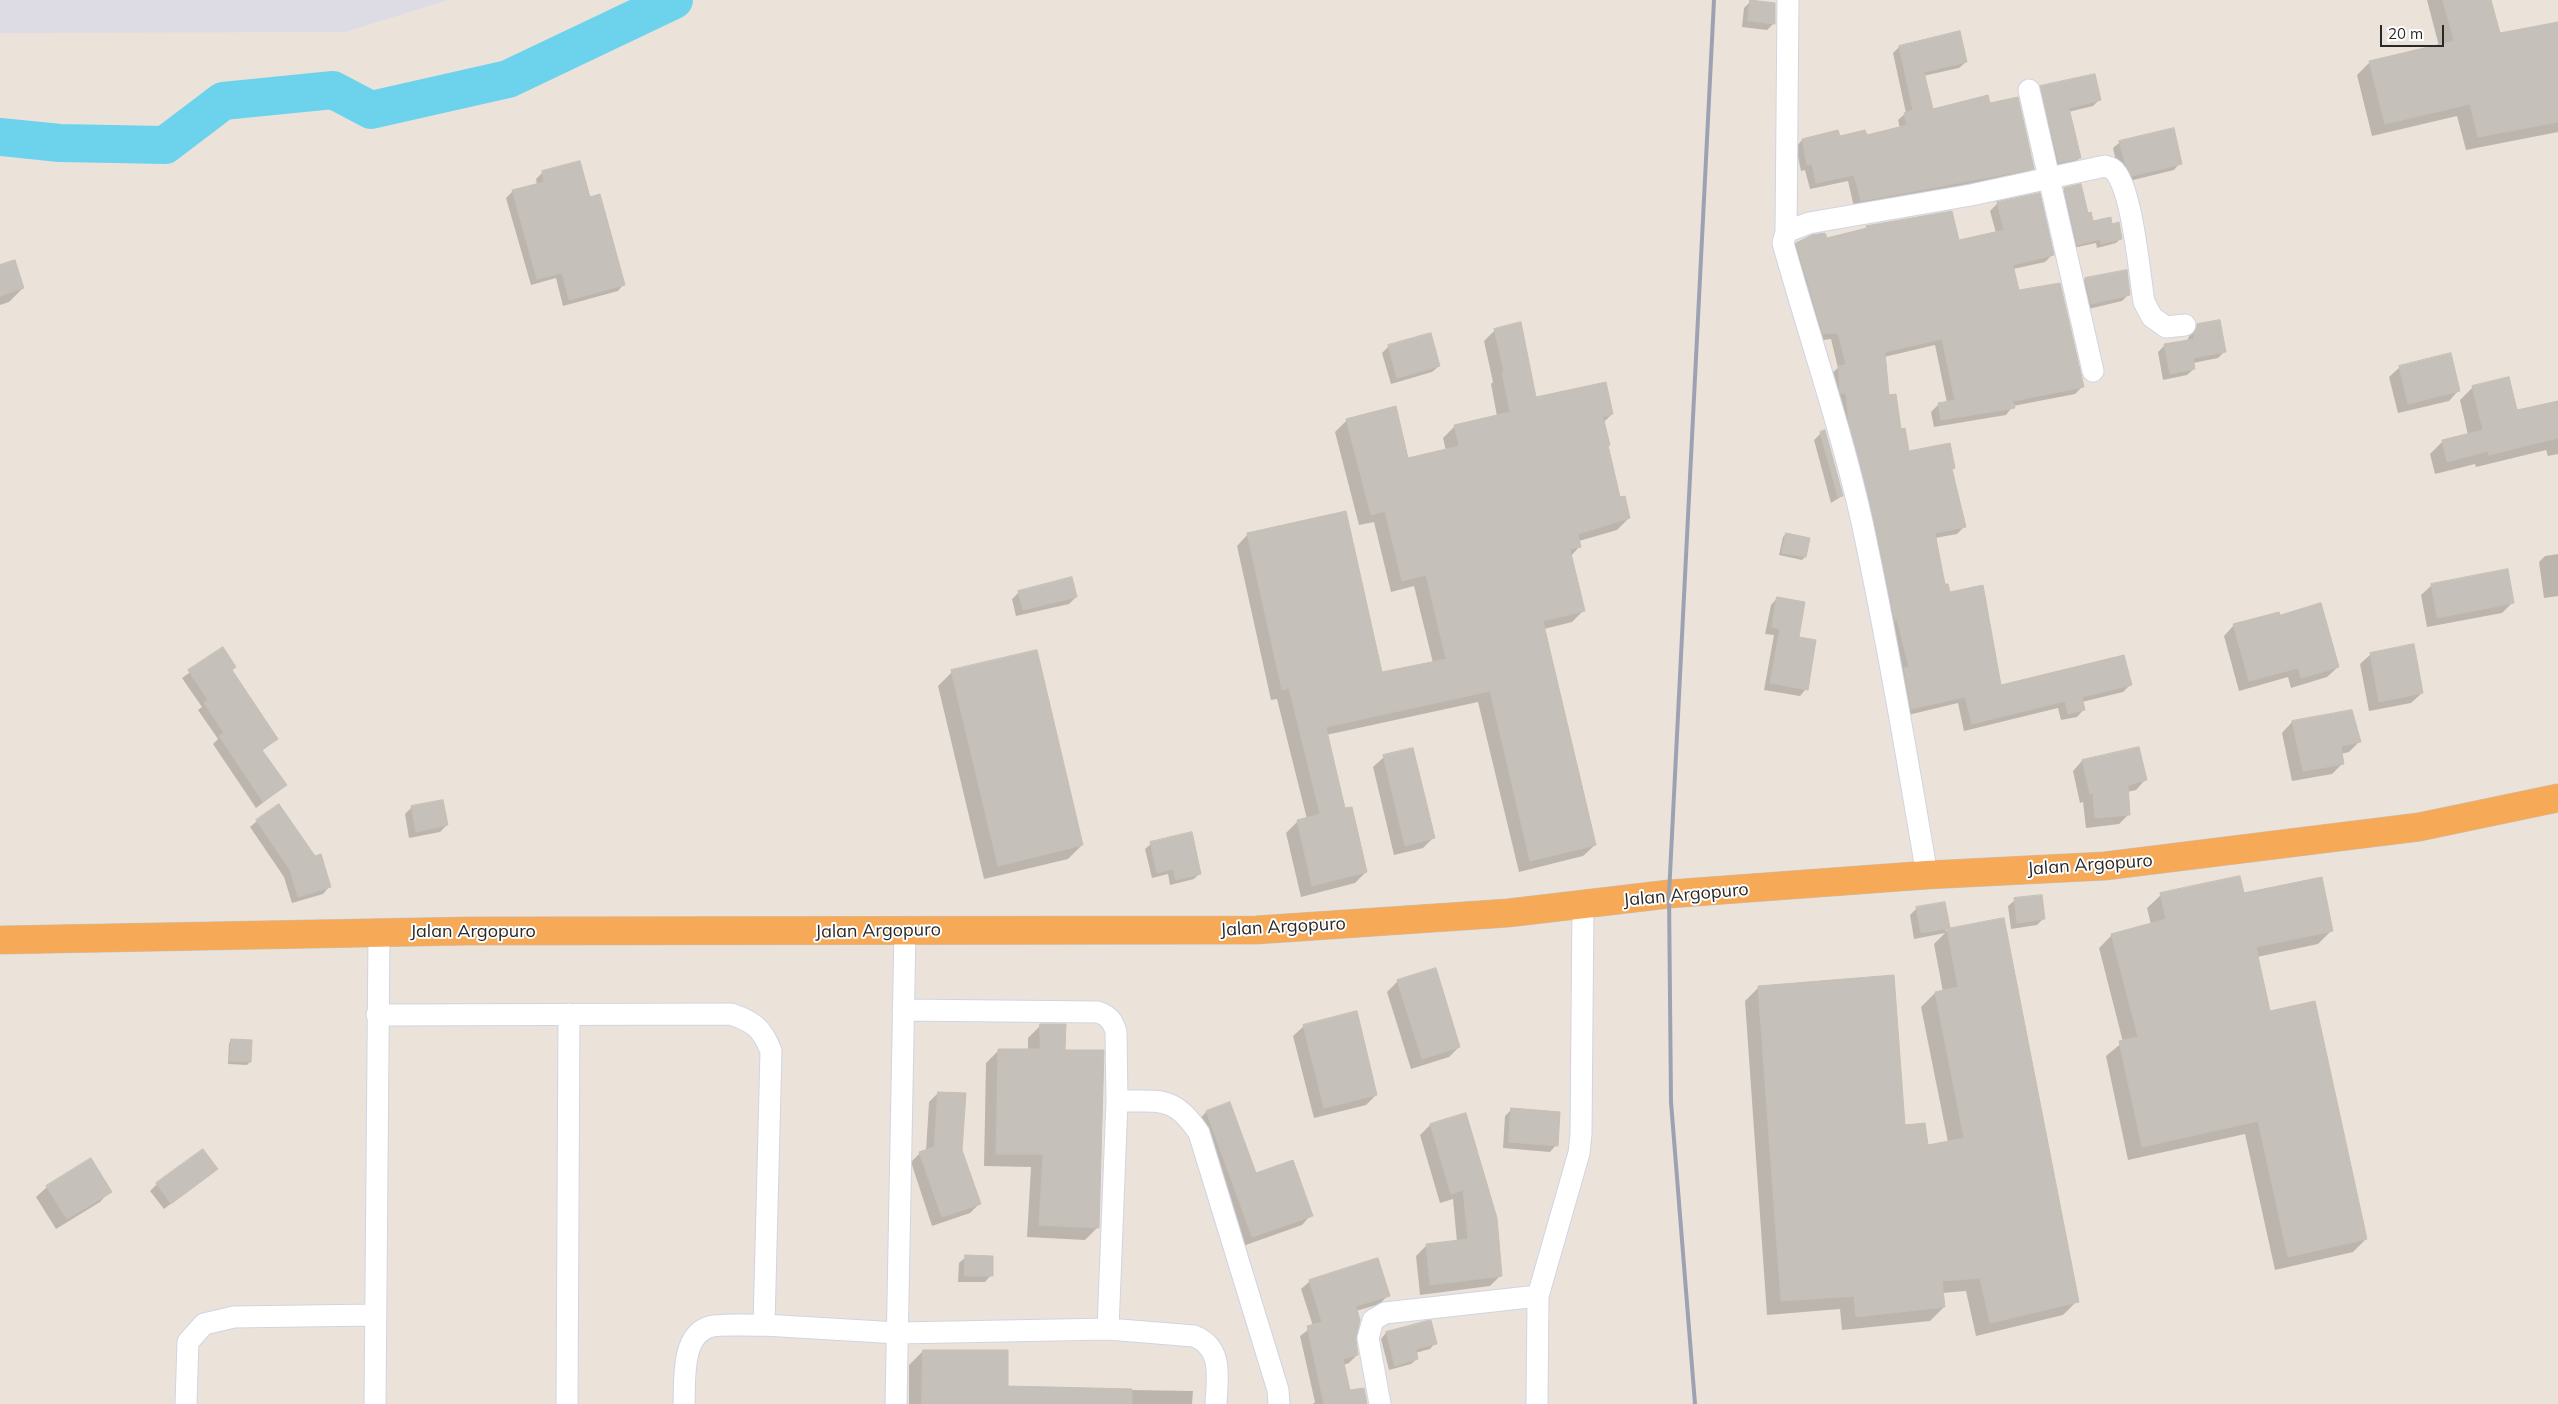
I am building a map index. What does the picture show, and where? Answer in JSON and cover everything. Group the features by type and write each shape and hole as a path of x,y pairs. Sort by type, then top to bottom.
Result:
{"highway":[{"name":"Jalan Argopuro","path":"0,940 379,933 1256,930 1508,913 1669,894 1926,875 2105,866 2419,827 2558,798"}],"street":[{"path":"1788,0 1786,232 1783,243 1817,364 1831,402 1862,521 1897,702 1926,875"},
{"path":"2028,90 2093,371"},
{"path":"1786,232 1809,223 2105,166 2113,168 2127,197 2144,302 2152,317 2166,327 2185,325"},
{"path":"1537,1404 1538,1296 1579,1153 1583,904"},
{"path":"896,1404 905,931"},
{"path":"375,1404 374,1315 379,933"},
{"path":"903,1010 1098,1012 1107,1016 1113,1023 1116,1032 1116,1101 1108,1329"},
{"path":"567,1404 569,1014"},
{"path":"377,1015 731,1014 749,1021 764,1033 772,1051 764,1325"},
{"path":"1116,1101 1168,1102 1189,1118 1199,1133 1278,1390 1279,1404"},
{"path":"1380,1404 1368,1338 1373,1320 1385,1313 1538,1296"},
{"path":"186,1404 188,1342 204,1324 234,1318 374,1315"},
{"path":"684,1404 685,1358 694,1339 708,1327 764,1325 898,1333 1108,1329 1194,1336 1205,1340 1213,1351 1218,1365 1216,1404"}],"shaded area":[{"path":"0,0 448,0 345,32 0,33"}],"building":[{"path":"1750,0 1775,3 1775,24 1748,21"},
{"path":"2443,0 2491,0 2500,33 2558,22 2558,122 2478,137 2470,104 2385,124 2369,61 2454,41"},
{"path":"1960,31 1967,62 1924,72 1933,109 1988,95 1990,103 2018,97 2034,169 1861,201 1854,175 1816,183 1812,164 1807,165 1802,139 1838,130 1840,136 1865,130 1867,135 1907,125 1904,113 1913,110 1899,46"},
{"path":"2095,74 2101,100 2069,108 2081,158 2059,163 2040,86"},
{"path":"2174,128 2182,164 2132,176 2125,163 2119,141"},
{"path":"580,161 590,197 600,194 625,285 569,300 562,273 537,279 512,190 544,182 542,171"},
{"path":"2081,184 2088,213 2091,212 2093,221 2111,217 2112,224 2119,222 2122,239 2101,244 2100,239 2077,245 2064,188"},
{"path":"2040,193 2054,255 2013,265 2019,290 2060,283 2084,387 2013,401 2015,408 1941,420 1938,403 1955,400 1942,339 1885,352 1889,395 1896,394 1901,429 1905,428 1909,451 1950,443 1955,468 1952,469 1966,527 1935,533 1945,584 1948,584 1950,592 1983,585 2001,685 2124,655 2132,685 2082,697 2085,710 2068,714 2065,701 1972,724 1965,697 1911,709 1904,668 1909,667 1897,620 1895,621 1894,617 1874,519 1849,424 1846,394 1840,393 1838,366 1846,365 1838,333 1823,334 1796,243 1812,235 1825,233 1827,238 1867,228 1866,226 1952,211 1959,240 2004,230 1997,202"},
{"path":"15,260 24,288 0,296 0,265"},
{"path":"2127,270 2130,295 2091,304 2085,278"},
{"path":"2220,320 2226,352 2193,358 2195,369 2170,374 2164,344 2194,339 2197,324"},
{"path":"1521,322 1536,397 1606,382 1613,414 1603,417 1620,497 1625,496 1630,518 1578,534 1581,547 1570,549 1585,611 1543,621 1596,845 1530,861 1490,691 1326,727 1345,808 1352,807 1367,872 1312,886 1297,820 1320,814 1289,688 1282,690 1247,533 1346,511 1382,672 1446,659 1426,575 1402,581 1385,511 1371,515 1346,419 1396,406 1408,458 1459,446 1454,425 1510,412 1502,372 1504,371 1494,329"},
{"path":"1431,333 1440,366 1397,378 1388,345"},
{"path":"2451,353 2460,391 2408,404 2399,366"},
{"path":"2509,377 2517,410 2558,401 2558,438 2489,455 2488,451 2447,462 2442,440 2483,430 2472,386"},
{"path":"1825,430 1843,496 1838,497 1820,432"},
{"path":"1786,533 1810,538 1806,557 1782,553"},
{"path":"2508,569 2514,603 2437,618 2431,584"},
{"path":"1072,577 1077,597 1023,610 1018,591"},
{"path":"1777,597 1805,602 1799,637 1816,640 1808,690 1770,683 1780,629 1772,627"},
{"path":"2321,603 2339,667 2301,678 2298,668 2249,681 2233,624 2279,612 2280,615"},
{"path":"2414,644 2423,693 2379,702 2370,653"},
{"path":"223,647 236,667 232,670 278,739 262,750 287,785 263,802 219,736 224,733 204,703 208,700 188,670"},
{"path":"1037,650 1083,845 998,866 951,670"},
{"path":"2352,710 2361,742 2341,746 2344,764 2303,771 2292,721"},
{"path":"2139,747 2147,780 2128,785 2130,815 2095,818 2093,793 2090,794 2082,760"},
{"path":"1413,748 1435,838 1405,846 1383,755"},
{"path":"443,800 448,825 416,832 411,806"},
{"path":"279,804 315,856 321,854 331,887 298,897 290,870 256,820"},
{"path":"1192,832 1201,874 1176,880 1173,869 1157,873 1150,842"},
{"path":"2240,876 2244,893 2322,877 2333,931 2256,947 2270,1011 2315,1001 2367,1239 2288,1257 2258,1121 2142,1147 2119,1041 2138,1037 2111,934 2166,919 2160,893"},
{"path":"2042,895 2045,919 2017,923 2014,898"},
{"path":"1945,902 1950,928 1921,933 1916,907"},
{"path":"2004,918 2079,1302 1990,1323 1980,1278 1942,1281 1945,1307 1856,1317 1854,1296 1781,1301 1758,986 1894,975 1905,1125 1925,1123 1928,1145 1964,1138 1935,992 1958,987 1947,929"},
{"path":"1436,968 1460,1047 1422,1059 1397,980"},
{"path":"1357,1011 1377,1095 1324,1108 1303,1025"},
{"path":"1040,1024 1066,1024 1065,1050 1104,1050 1099,1228 1039,1225 1043,1154 996,1154 998,1049 1040,1049"},
{"path":"231,1039 252,1040 251,1062 230,1061"},
{"path":"938,1092 966,1093 962,1150 981,1204 942,1217 919,1152 934,1147"},
{"path":"1230,1102 1256,1173 1293,1160 1313,1216 1252,1237 1206,1111"},
{"path":"1511,1108 1560,1112 1558,1146 1509,1142"},
{"path":"1466,1113 1497,1218 1502,1276 1430,1285 1426,1244 1468,1239 1463,1190 1451,1194 1430,1124"},
{"path":"203,1149 218,1169 171,1204 156,1183"},
{"path":"91,1158 112,1192 67,1219 46,1186"},
{"path":"965,1255 993,1256 993,1276 965,1276"},
{"path":"1378,1258 1390,1296 1356,1306 1360,1320 1356,1340 1358,1355 1343,1359 1350,1390 1364,1388 1367,1404 1324,1404 1307,1326 1322,1322 1309,1280"},
{"path":"1431,1320 1437,1344 1416,1349 1418,1359 1395,1366 1386,1332"},
{"path":"923,1350 1008,1350 1008,1386 1132,1389 1132,1404 922,1404"}],"waterway":[{"path":"0,137 60,143 165,145 223,101 333,90 371,110 508,79 674,0"}],"railway":[{"path":"1695,1404 1671,1102 1669,894 1714,0"}]}
